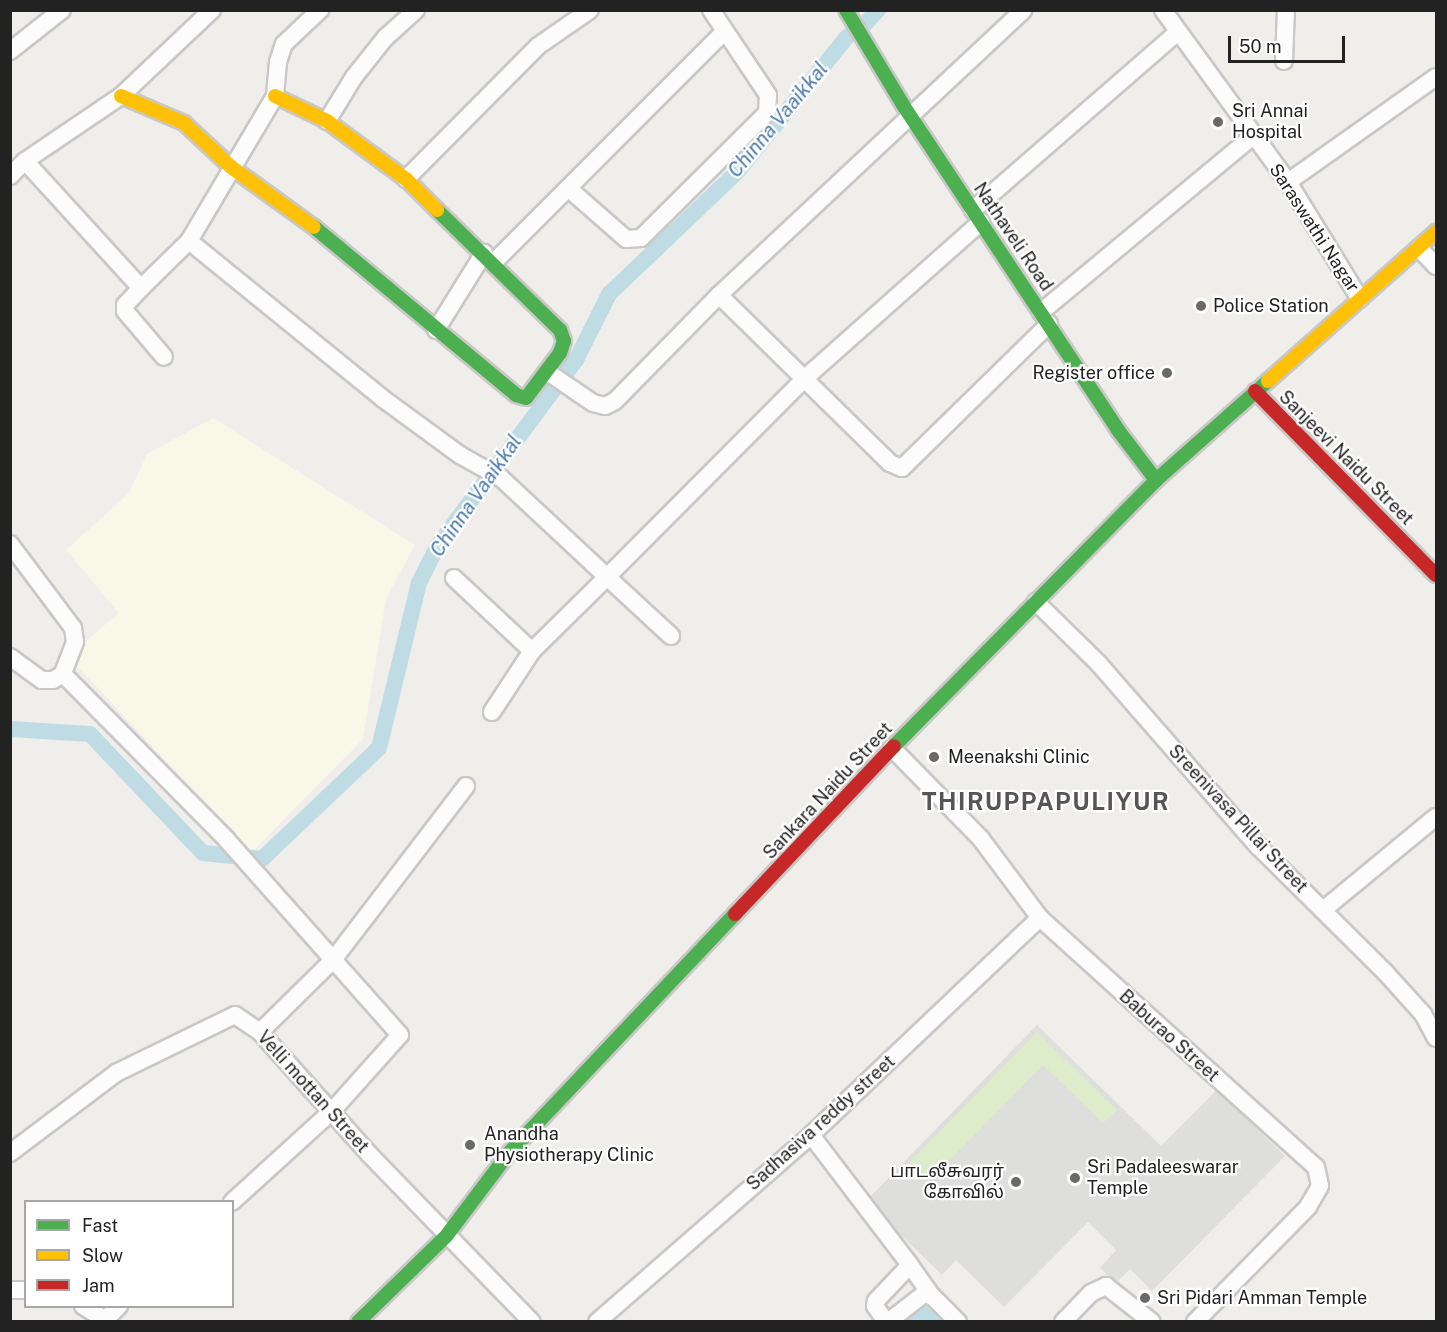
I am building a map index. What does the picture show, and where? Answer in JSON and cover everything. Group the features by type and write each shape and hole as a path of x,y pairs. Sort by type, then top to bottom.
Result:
{"main road":[{"name":"Nathaveli Road","path":"848,13 910,114 1118,430 1156,480"},
{"path":"121,96 184,123 231,167 339,244 436,330 521,398 531,395 552,375 560,353 563,335 489,258 406,179 327,121 275,96"},
{"name":"Sankara Naidu Street","path":"358,1322 447,1235 508,1154 892,748 1156,480 1437,232"},
{"name":"Sanjeevi Naidu Street","path":"1255,391 1437,575"}],"street":[{"path":"10,51 62,10"},
{"path":"10,176 25,161 121,96 212,10"},
{"path":"164,357 125,312 125,305 189,241 275,96 284,44 320,10"},
{"path":"327,121 354,77 385,38 416,10"},
{"path":"406,179 538,46 590,10"},
{"path":"568,188 626,239 641,238 767,112 770,105 768,95 711,10"},
{"path":"552,375 593,403 605,406 615,401 719,295 910,114 1024,10"},
{"name":"Saraswathi Nagar","path":"1163,10 1227,95 1252,136 1288,182 1359,299"},
{"path":"1284,61 1286,10"},
{"path":"436,330 489,258 568,188 724,32"},
{"path":"492,712 532,651 804,379 977,216 1178,32"},
{"path":"1288,182 1437,76"},
{"path":"719,295 890,463 902,468 1045,318 1252,136"},
{"path":"25,161 141,288"},
{"path":"189,241 382,398 501,478 671,636"},
{"path":"1419,248 1437,266"},
{"path":"10,544 73,628 75,642 63,674 53,680 42,680 10,657"},
{"path":"454,578 532,651"},
{"name":"Sreenivasa Pillai Street","path":"1036,602 1099,664 1207,790 1423,1014 1437,1038"},
{"path":"63,674 226,839 400,1035 332,1111 234,1200"},
{"name":"Baburao Street","path":"892,748 981,839 1040,918 1316,1167 1320,1186 1308,1207 1196,1322"},
{"path":"260,1032 333,960 466,786"},
{"path":"1323,910 1437,817"},
{"name":"Sadhasiva reddy street","path":"597,1322 811,1135 1040,918"},
{"name":"Velli mottan Street","path":"10,1153 117,1073 235,1015 260,1032 447,1235 532,1322"},
{"path":"811,1135 932,1296 958,1322"},
{"path":"910,1265 876,1301 875,1306 887,1322 916,1298 932,1296"},
{"path":"1063,1322 1091,1293 1106,1286 1152,1322"},
{"path":"86,1308 105,1321 117,1308"}],"shaded area":[{"path":"213,418 415,545 386,599 363,739 251,853 68,656 119,613 66,550 129,493 147,454"},
{"name":"Sri Padaleeswarar Temple","path":"1037,1025 1161,1146 1217,1090 1285,1156 1152,1291 1130,1269 1116,1283 1100,1268 1116,1250 1088,1222 1004,1307 956,1260 942,1275 866,1201"}],"green space":[{"path":"1037,1032 1117,1110 1103,1123 1043,1065 929,1181 910,1162"}],"water":[{"path":"920,1301 943,1321 901,1322"}],"waterway":[{"name":"Chinna Vaaikkal","path":"864,25 878,10"},
{"name":"Chinna Vaaikkal","path":"10,729 90,734 203,853 262,859 379,748 419,583 438,545 576,360 609,294 738,171 847,37"}],"traffic: fast":[{"path":"846,10 903,105 1118,430 1156,480"},
{"path":"314,227 516,395 526,398 560,353 564,341 560,330 437,210"},
{"path":"894,746 1156,480 1268,381"},
{"path":"358,1322 447,1235 508,1154 735,914"}],"traffic: slow":[{"path":"121,96 184,123 231,167 314,227"},
{"path":"275,96 327,121 406,179 437,210"},
{"path":"1268,381 1436,232"}],"traffic: jam":[{"path":"1255,391 1436,575"},
{"path":"735,914 894,746"}],"place":[{"name":"Sri Annai Hospital","path":"1218,122"},
{"name":"Police Station","path":"1201,306"},
{"name":"Register office","path":"1167,373"},
{"name":"Meenakshi Clinic","path":"934,757"},
{"name":"Anandha Physiotherapy Clinic","path":"470,1145"},
{"name":"Sri Padaleeswarar Temple","path":"1075,1178"},
{"name":"பாடலீசுவரர் கோவில்","path":"1016,1182"},
{"name":"Sri Pidari Amman Temple","path":"1145,1298"}],"district":[{"name":"THIRUPPAPULIYUR","path":"1046,802"}]}
